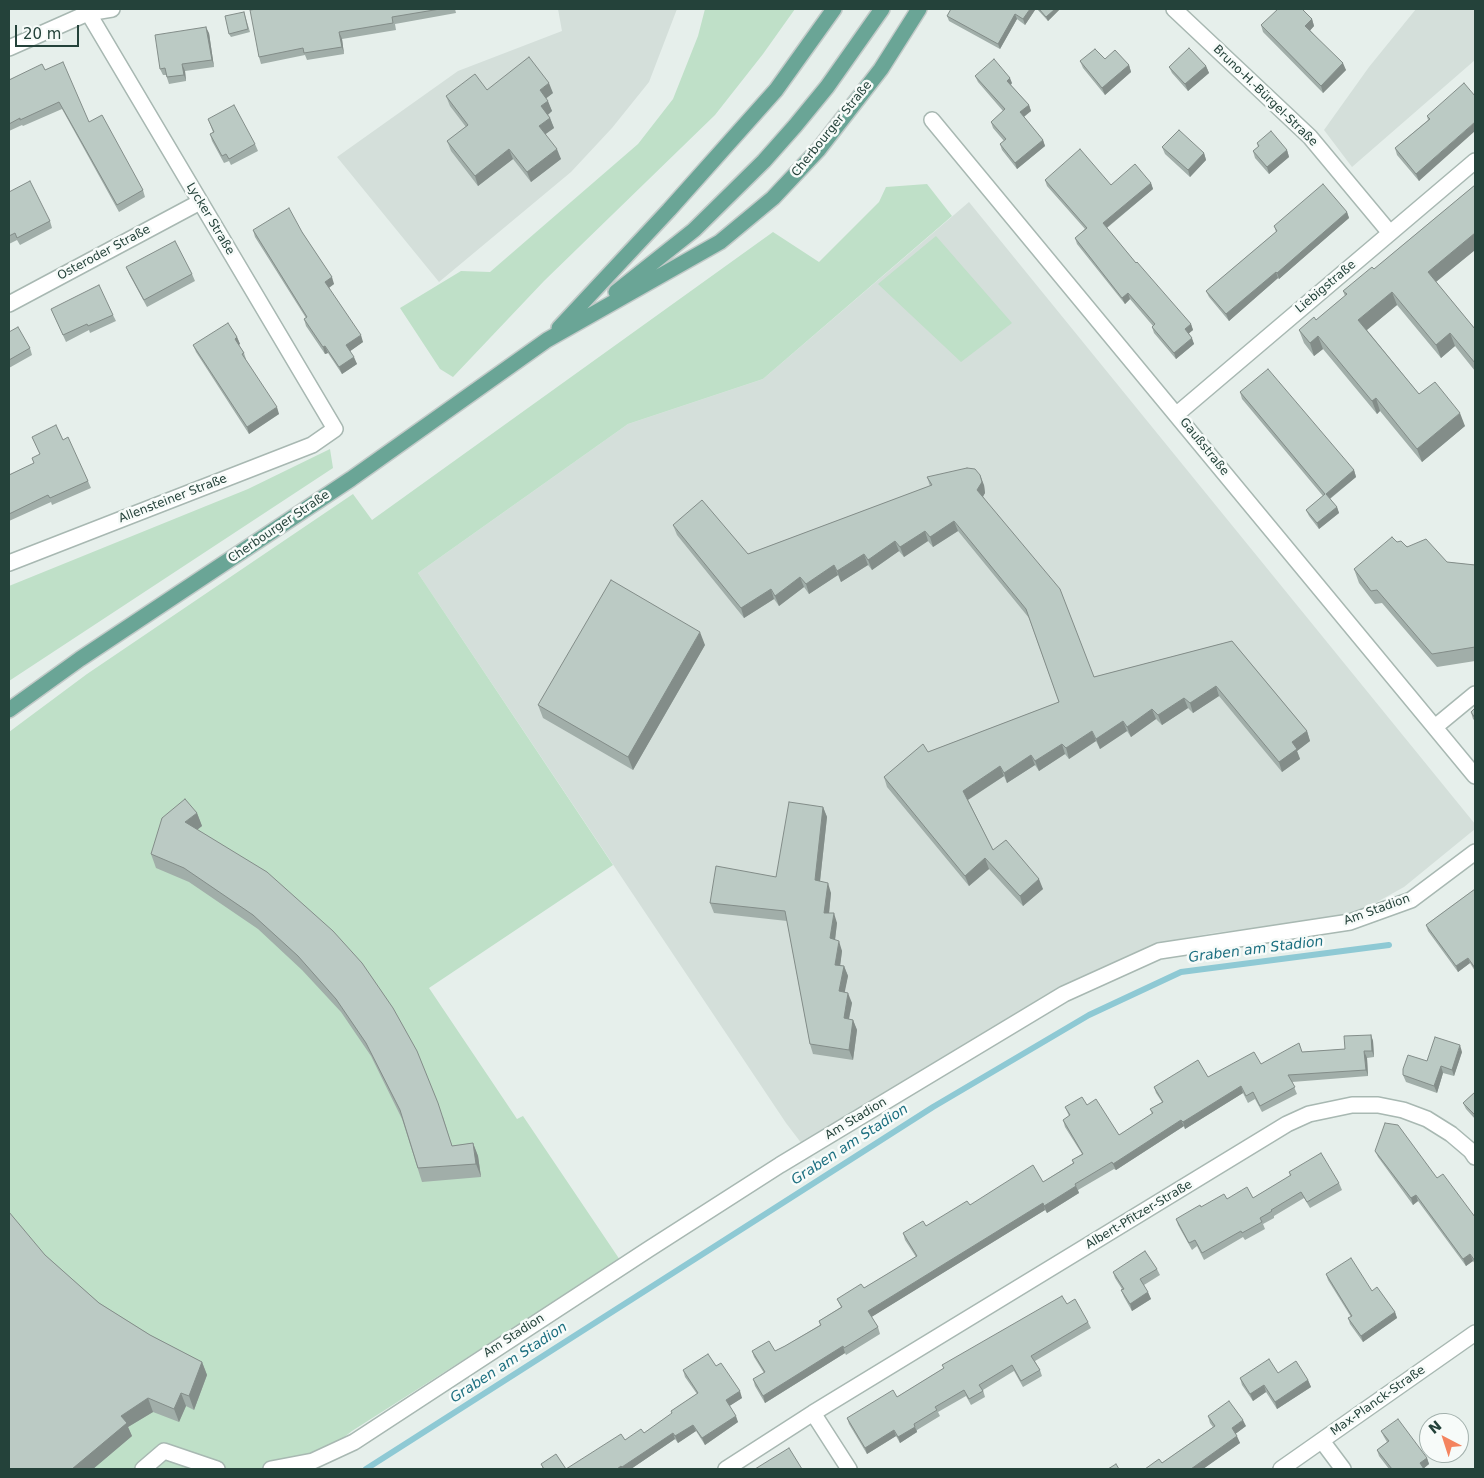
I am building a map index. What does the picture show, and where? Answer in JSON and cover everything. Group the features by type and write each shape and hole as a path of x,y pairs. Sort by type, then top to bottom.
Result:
{"main road":[{"name":"Cherbourger Straße","path":"547,340 776,90 834,9"},
{"path":"547,340 606,300 643,271 694,230 729,196 764,161 827,87 882,9"},
{"name":"Cherbourger Straße","path":"9,710 80,659 351,479 547,340 720,242 754,215 797,174 819,149 881,69 919,9"}],"street":[{"path":"9,48 87,11 112,9"},
{"name":"Bruno-H.-Bürgel-Straße","path":"1174,9 1310,137 1390,233"},
{"name":"Lycker Straße","path":"87,11 335,430"},
{"name":"Gaußstraße","path":"932,120 1475,776"},
{"name":"Liebigstraße","path":"1177,414 1475,161"},
{"name":"Osteroder Straße","path":"9,304 200,202"},
{"name":"Allensteiner Straße","path":"9,563 312,445 335,430"},
{"path":"1435,728 1475,694"},
{"name":"Am Stadion","path":"271,1469 313,1461 354,1442 780,1165 1064,994 1160,951 1350,922 1411,900 1475,852"},
{"name":"Albert-Pfitzer-Straße","path":"726,1469 813,1413 1279,1130 1309,1114 1352,1105 1378,1105 1403,1110 1427,1119 1451,1134 1471,1151 1475,1157"},
{"name":"Max-Planck-Straße","path":"1281,1469 1475,1333"},
{"path":"813,1413 849,1469"},
{"path":"1322,1441 1343,1469"},
{"path":"143,1469 164,1451 217,1469"}],"shaded area":[{"path":"558,9 677,9 649,82 612,128 571,172 439,282 337,157 458,71 562,31"},
{"path":"1416,9 1475,9 1475,60 1352,167 1324,130 1369,67"},
{"path":"969,202 1475,824 1475,829 1404,887 1350,917 1213,933 1158,943 1061,988 802,1144 786,1123 418,573 628,424 763,379"}],"green space":[{"path":"705,9 795,9 763,54 715,115 544,281 453,377 440,369 400,308 461,271 490,272 638,144 673,99 698,36"},
{"path":"927,184 952,216 763,379 628,424 418,573 613,865 429,988 517,1119 523,1116 620,1260 352,1431 303,1469 9,1469 9,732 87,674 353,494 372,520 773,232 819,262 879,202 886,187"},
{"path":"936,236 1012,323 961,362 878,284"},
{"path":"330,449 333,468 9,681 9,586 248,489"}],"building":[{"path":"440,9 392,17 393,23 339,32 342,47 304,53 303,48 259,57 250,10"},
{"path":"951,9 1030,9 1023,19 1015,14 998,44 947,16"},
{"path":"1039,9 1055,9 1046,17"},
{"path":"1278,9 1302,9 1312,19 1305,26 1343,63 1321,86 1261,25"},
{"path":"244,12 248,29 229,34 225,16"},
{"path":"206,27 212,60 182,64 184,75 167,77 165,68 160,69 155,35"},
{"path":"1189,48 1206,66 1185,84 1169,67"},
{"path":"1095,49 1105,59 1115,50 1129,65 1102,88 1080,61"},
{"path":"529,57 549,83 540,90 548,101 541,106 550,118 539,126 557,149 527,172 509,149 475,176 447,141 468,125 446,96 475,74 487,90"},
{"path":"994,59 1010,78 1007,81 1029,105 1020,112 1043,140 1015,163 1000,144 1006,139 991,122 1005,109 975,76"},
{"path":"63,62 89,122 102,115 143,190 117,205 59,102 9,124 9,80 42,64 45,70"},
{"path":"1464,83 1475,96 1475,122 1416,174 1395,148 1430,119 1427,116"},
{"path":"234,105 255,144 229,159 226,154 222,156 210,134 214,132 208,119"},
{"path":"1179,130 1204,153 1188,170 1162,147"},
{"path":"1271,131 1287,150 1267,167 1253,151 1259,146 1257,143"},
{"path":"1080,149 1111,185 1135,164 1151,183 1103,223 1191,324 1185,329 1192,338 1174,353 1152,327 1155,324 1128,293 1122,298 1075,238 1087,228 1045,180"},
{"path":"30,181 50,221 17,238 15,233 9,236 9,192"},
{"path":"1323,184 1347,212 1277,273 1226,314 1206,291 1277,231 1274,226"},
{"path":"1475,185 1475,233 1428,272 1475,329 1475,363 1450,333 1436,345 1392,292 1358,320 1419,394 1435,382 1460,413 1417,449 1376,398 1372,401 1318,336 1310,343 1299,330 1314,317 1316,320 1347,294 1343,291 1372,267 1374,269"},
{"path":"289,208 302,232 332,277 325,282 361,335 346,345 354,357 339,367 304,319 307,317 253,230"},
{"path":"175,241 192,274 144,300 126,267"},
{"path":"99,285 113,315 63,335 51,309"},
{"path":"228,323 237,337 235,339 244,353 242,354 277,407 247,427 193,345"},
{"path":"18,327 30,348 9,360 9,332"},
{"path":"1268,369 1354,470 1326,494 1337,507 1317,523 1306,510 1325,494 1240,392"},
{"path":"56,425 63,440 68,437 88,481 50,498 48,495 9,514 9,475 34,463 32,458 40,454 32,437"},
{"path":"967,468 975,469 980,475 982,482 977,490 1060,589 1094,677 1232,641 1307,731 1292,742 1297,749 1279,762 1216,686 1190,703 1184,698 1158,715 1152,709 1127,727 1123,721 1096,739 1092,731 1066,748 1062,744 1035,761 1031,755 1004,773 1000,766 963,791 993,850 1006,840 1039,879 1020,896 985,858 965,876 884,777 923,744 928,752 1059,702 1026,609 954,521 930,537 925,531 900,547 895,541 868,560 864,554 837,571 834,565 806,584 800,577 775,596 771,589 741,608 673,525 702,500 748,554 932,485 927,477"},
{"path":"1392,537 1397,542 1401,541 1407,547 1426,539 1447,562 1475,565 1475,647 1432,654 1377,590 1371,591 1354,569"},
{"path":"611,580 700,632 628,757 538,705"},
{"path":"1475,708 1475,718 1471,712"},
{"path":"185,799 197,813 185,822 267,872 333,931 362,963 393,1008 417,1051 438,1103 452,1146 473,1143 476,1164 418,1168 400,1110 366,1043 336,999 298,956 253,915 184,868 151,854 162,818"},
{"path":"789,802 823,807 815,880 828,883 824,913 834,913 830,938 839,941 835,965 844,966 839,991 848,993 844,1018 853,1020 849,1050 810,1044 785,911 710,903 716,866 776,877"},
{"path":"1475,889 1475,968 1468,958 1456,966 1426,925"},
{"path":"1371,1035 1372,1051 1364,1051 1366,1070 1288,1075 1295,1087 1260,1106 1253,1092 1246,1096 1241,1086 1183,1122 1181,1120 1113,1164 1112,1162 1075,1184 1076,1186 1044,1206 1043,1203 868,1311 878,1327 844,1348 843,1346 763,1396 753,1379 765,1372 752,1351 769,1341 775,1351 785,1346 821,1325 819,1321 842,1307 837,1299 861,1284 864,1288 917,1256 903,1233 923,1221 926,1226 967,1201 970,1205 1033,1165 1043,1182 1074,1163 1072,1160 1083,1154 1063,1120 1070,1115 1065,1107 1082,1097 1087,1105 1096,1099 1119,1135 1153,1113 1150,1109 1163,1102 1154,1087 1198,1060 1208,1077 1254,1052 1261,1064 1299,1043 1302,1052 1345,1049 1344,1036"},
{"path":"1435,1037 1460,1045 1452,1070 1441,1066 1434,1086 1403,1075 1408,1055 1427,1061"},
{"path":"1475,1092 1475,1115 1463,1103"},
{"path":"1385,1123 1398,1125 1437,1178 1443,1174 1475,1217 1475,1261 1470,1254 1463,1259 1416,1195 1411,1198 1375,1151"},
{"path":"1321,1153 1339,1183 1307,1202 1301,1192 1260,1218 1262,1222 1242,1233 1241,1231 1202,1253 1195,1240 1189,1243 1176,1219 1224,1194 1227,1199 1247,1187 1253,1198 1291,1175 1289,1172"},
{"path":"9,1212 45,1255 99,1303 150,1335 202,1362 189,1396 181,1393 174,1409 148,1398 121,1416 127,1423 72,1469 9,1469"},
{"path":"1145,1251 1157,1269 1140,1279 1148,1292 1130,1304 1121,1290 1124,1289 1113,1272"},
{"path":"1351,1258 1372,1291 1377,1287 1395,1312 1361,1336 1348,1318 1352,1316 1326,1274"},
{"path":"1062,1296 1067,1304 1075,1299 1088,1322 1031,1356 1040,1370 1021,1381 1012,1365 979,1385 983,1391 969,1399 964,1390 935,1407 937,1410 914,1424 915,1427 898,1437 894,1430 865,1448 847,1418 893,1390 897,1397 944,1368 942,1365"},
{"path":"708,1354 716,1366 721,1363 740,1391 726,1400 736,1416 702,1438 693,1425 675,1436 673,1433 617,1469 566,1469 621,1434 625,1440 641,1429 644,1433 672,1413 671,1411 698,1393 683,1370"},
{"path":"1269,1359 1278,1373 1296,1361 1308,1380 1275,1402 1264,1385 1250,1394 1240,1378"},
{"path":"1229,1401 1243,1420 1232,1428 1237,1436 1191,1469 1145,1469 1159,1459 1162,1463 1215,1426 1208,1416"},
{"path":"1398,1419 1419,1447 1419,1463 1424,1469 1392,1469 1377,1450 1389,1441 1381,1431"},
{"path":"789,1448 802,1469 755,1469"},
{"path":"556,1454 566,1469 544,1469 541,1464"},
{"path":"1116,1464 1119,1469 1108,1469"}],"waterway":[{"name":"Graben am Stadion","path":"366,1469 933,1107 1089,1015 1181,972 1389,945"}]}
